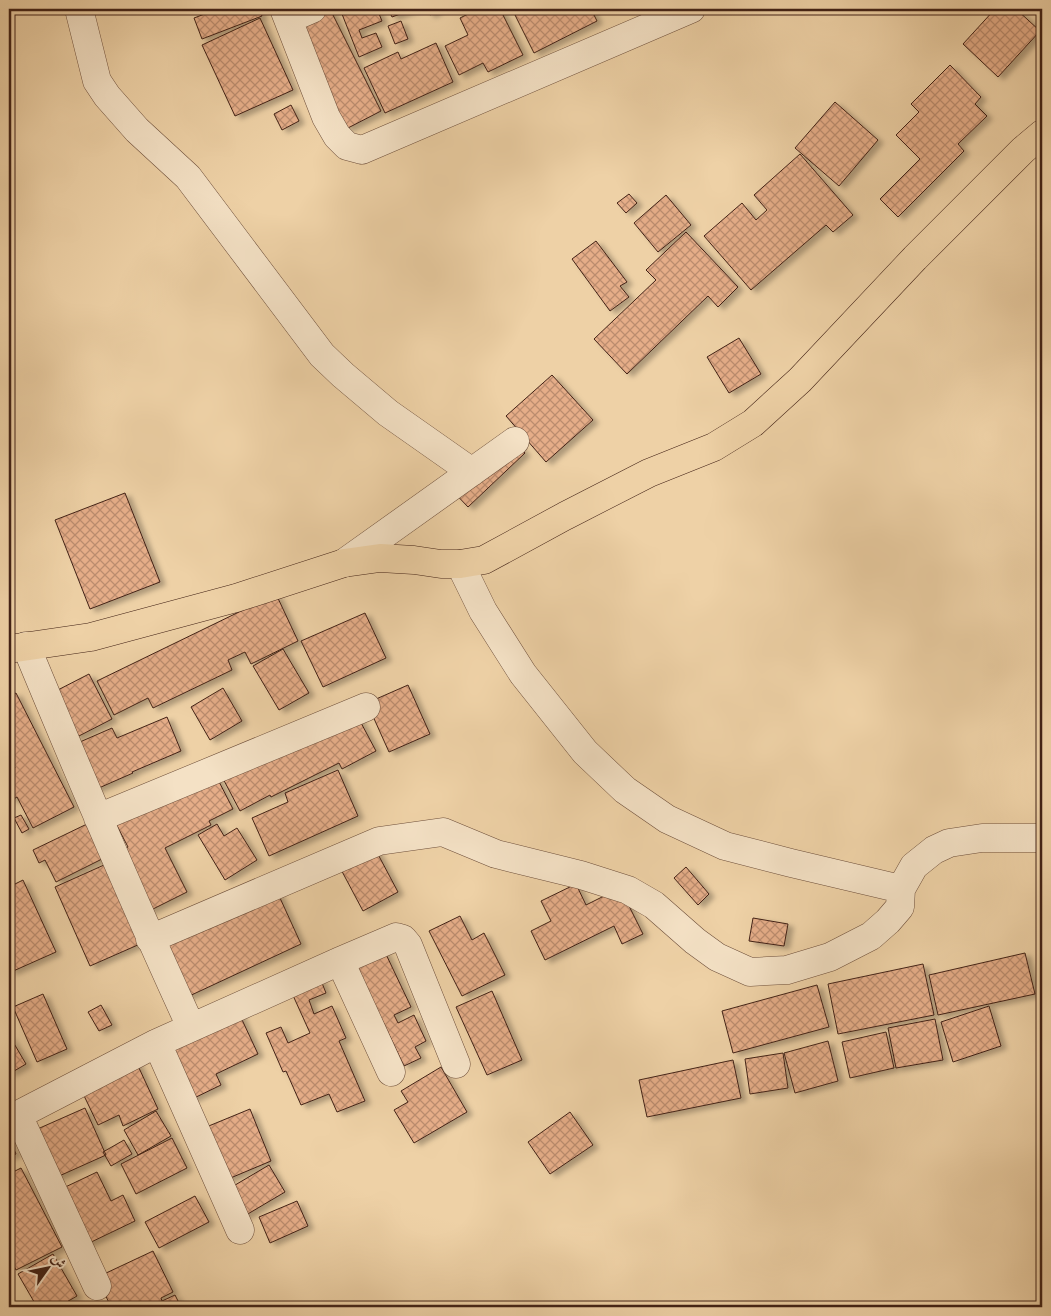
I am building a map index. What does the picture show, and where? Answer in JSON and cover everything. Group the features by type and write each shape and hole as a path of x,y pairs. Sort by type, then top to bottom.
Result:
{"main road":[{"path":"17,648 91,637 236,598 344,563 380,558 441,564 460,564 484,560 649,473 714,447 753,423 800,380 915,258 1023,150 1042,134"}],"street":[{"path":"79,9 97,81 107,96 137,130 188,177 322,355 388,413 472,472"},
{"path":"295,12 326,117 337,136 347,146 362,150 691,9"},
{"path":"344,563 515,441"},
{"path":"460,564 483,611 523,674 585,752 625,790 667,819 725,846 791,864 901,889"},
{"path":"17,648 98,818 150,939 191,1027"},
{"path":"98,818 366,707"},
{"path":"150,939 379,841 443,832 496,854 581,875 628,890 654,906 716,957 750,972 787,970 830,957 870,936 888,922 900,907 901,889 914,866 934,850 949,843 982,838 1042,838"},
{"path":"97,1286 14,1116 191,1027 396,937 403,939 408,945 456,1064"},
{"path":"340,961 391,1072"},
{"path":"157,1043 240,1230"}],"building":[{"path":"218,9 259,9 262,16 202,39 194,18"},
{"path":"311,9 330,9 381,111 346,129 290,19"},
{"path":"340,9 377,9 382,21 359,30 362,38 376,33 382,47 359,57"},
{"path":"388,9 414,9 392,17"},
{"path":"426,9 439,9 430,15"},
{"path":"478,9 500,9 523,55 488,72 483,63 459,75 445,46 468,35 460,18"},
{"path":"512,9 591,9 597,21 534,53"},
{"path":"995,9 1016,9 1040,31 998,77 963,44"},
{"path":"260,18 293,90 235,116 202,45"},
{"path":"401,21 408,39 395,44 388,26"},
{"path":"436,43 453,82 385,113 364,68 398,52 401,59"},
{"path":"950,65 981,97 975,104 987,116 958,144 964,151 898,217 880,199 920,159 896,135 919,112 911,104"},
{"path":"835,102 878,140 839,186 795,148"},
{"path":"291,105 299,121 282,130 274,114"},
{"path":"800,154 853,215 833,232 826,225 751,290 704,236 742,203 756,220 767,210 754,195"},
{"path":"629,194 637,203 626,213 617,203"},
{"path":"666,195 691,225 658,252 634,223"},
{"path":"686,232 738,287 718,307 708,296 627,374 594,339 656,280 646,270"},
{"path":"596,241 627,282 620,286 629,297 610,311 572,259"},
{"path":"739,338 761,374 729,393 707,357"},
{"path":"552,375 593,420 546,462 506,416"},
{"path":"507,433 525,453 468,507 449,487"},
{"path":"125,493 160,582 90,609 55,520"},
{"path":"276,594 298,641 251,664 245,652 228,660 232,670 153,708 148,698 114,715 97,681"},
{"path":"365,613 386,658 323,687 301,641"},
{"path":"283,649 309,693 279,710 253,666"},
{"path":"89,674 112,719 75,738 52,693"},
{"path":"408,685 430,734 389,752 367,703"},
{"path":"223,688 242,721 210,740 191,707"},
{"path":"16,693 74,807 33,828 17,797 12,800 9,793 9,771 15,768 9,756 9,696"},
{"path":"351,704 376,751 342,769 339,763 240,811 219,771"},
{"path":"167,717 181,751 92,791 73,745 112,728 117,738"},
{"path":"212,768 233,809 209,821 211,825 165,848 187,892 147,912 120,851 128,847 113,818"},
{"path":"338,770 358,816 269,856 252,818 288,802 285,793"},
{"path":"21,815 29,829 22,833 14,818"},
{"path":"87,824 104,858 56,882 45,860 39,863 33,850"},
{"path":"217,824 224,836 237,828 257,860 225,880 198,835"},
{"path":"372,843 398,892 363,911 337,862"},
{"path":"104,865 140,944 90,966 55,887"},
{"path":"686,867 709,894 698,905 674,878"},
{"path":"23,880 56,952 11,972 9,968 9,887"},
{"path":"576,884 586,905 620,888 643,934 622,944 614,926 545,960 531,931 551,921 541,901"},
{"path":"275,887 301,944 185,998 158,940"},
{"path":"460,916 472,940 484,933 505,975 462,996 429,931"},
{"path":"753,918 788,924 784,946 749,941"},
{"path":"384,950 411,1007 394,1015 398,1023 414,1015 426,1041 415,1047 421,1058 404,1066 355,963"},
{"path":"1025,953 1035,994 938,1015 929,975"},
{"path":"923,964 934,1015 838,1034 828,984"},
{"path":"320,978 326,993 309,1000 314,1014 332,1006 346,1038 339,1041 365,1101 337,1112 329,1094 301,1105 286,1071 283,1072 266,1033 281,1027 288,1043 310,1033 291,991"},
{"path":"817,985 829,1027 733,1053 722,1011"},
{"path":"492,991 522,1060 487,1075 456,1007"},
{"path":"43,994 67,1049 37,1062 13,1007"},
{"path":"101,1005 112,1025 99,1031 88,1012"},
{"path":"989,1006 1001,1046 953,1062 941,1022"},
{"path":"237,1009 258,1054 216,1074 221,1085 190,1100 164,1043"},
{"path":"935,1019 943,1060 896,1068 888,1028"},
{"path":"886,1032 894,1068 850,1078 842,1042"},
{"path":"9,1035 26,1064 9,1074"},
{"path":"828,1041 838,1081 795,1093 784,1053"},
{"path":"783,1053 788,1088 750,1094 745,1059"},
{"path":"133,1055 158,1109 123,1126 119,1115 98,1125 77,1081"},
{"path":"733,1060 741,1098 647,1117 639,1080"},
{"path":"441,1067 467,1112 414,1143 394,1110 408,1102 401,1091"},
{"path":"85,1108 106,1155 48,1181 33,1131"},
{"path":"250,1109 271,1161 221,1182 199,1130"},
{"path":"156,1111 171,1136 138,1155 124,1130"},
{"path":"570,1112 593,1145 550,1174 528,1142"},
{"path":"9,1138 16,1154 9,1157"},
{"path":"172,1138 187,1168 136,1194 121,1164"},
{"path":"124,1140 132,1154 111,1166 103,1152"},
{"path":"269,1165 285,1192 241,1218 225,1191"},
{"path":"21,1168 62,1247 16,1270 9,1256 9,1174"},
{"path":"97,1172 111,1201 123,1195 135,1221 85,1245 59,1190"},
{"path":"195,1196 209,1222 159,1248 145,1222"},
{"path":"297,1201 308,1226 270,1243 259,1217"},
{"path":"153,1251 173,1292 161,1298 162,1301 175,1295 181,1307 111,1307 102,1288 104,1274"},
{"path":"53,1254 77,1296 58,1307 37,1307 18,1274"}]}
